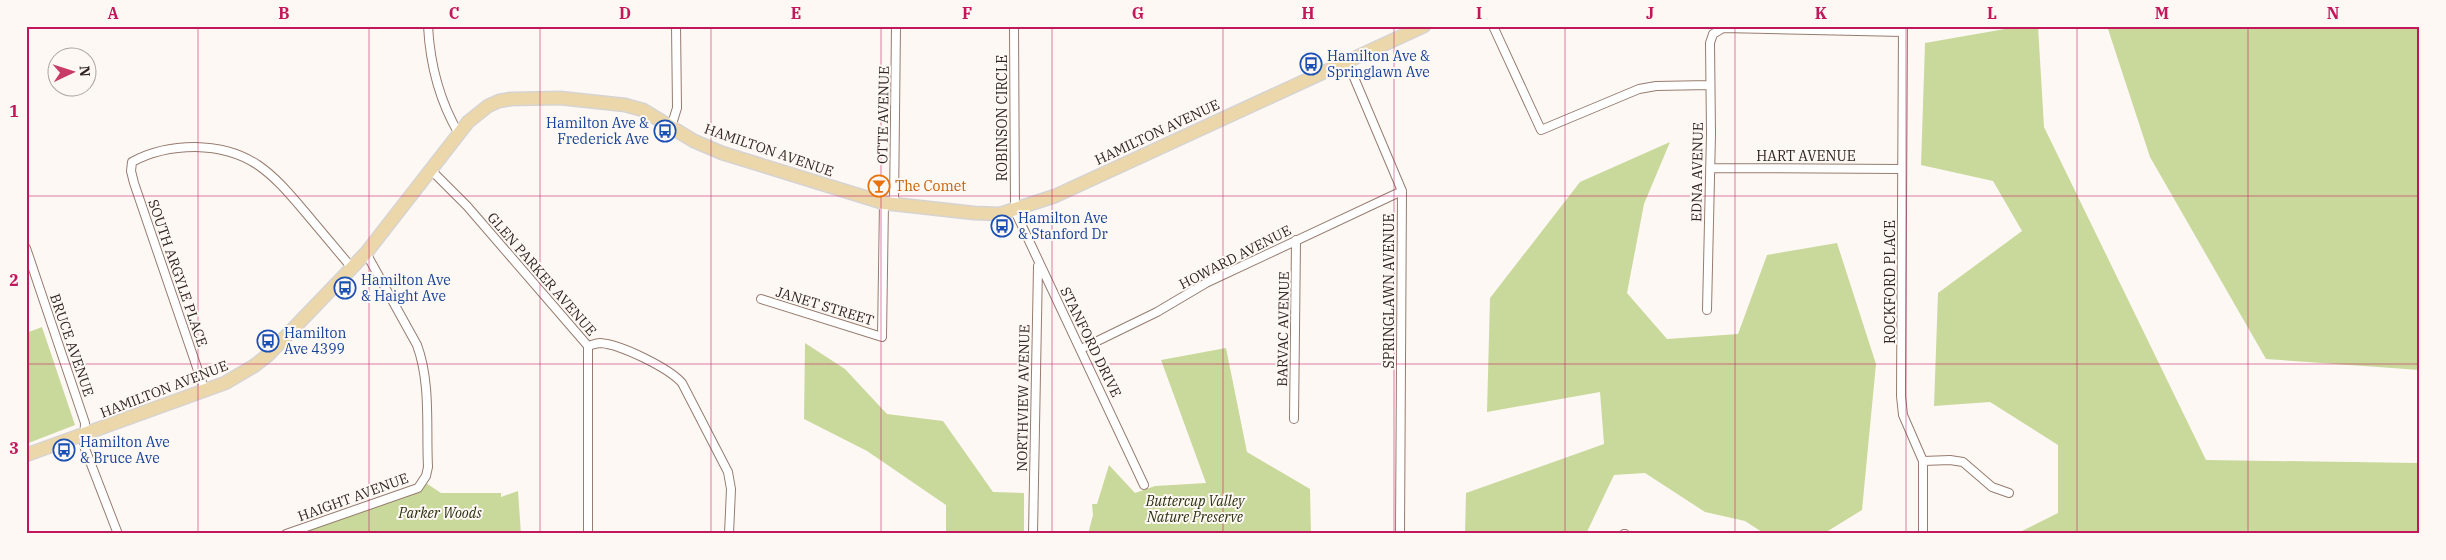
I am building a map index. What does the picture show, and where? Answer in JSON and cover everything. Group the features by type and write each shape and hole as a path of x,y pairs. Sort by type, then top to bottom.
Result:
{"main road":[{"name":"HAMILTON AVENUE","path":"26,455 205,391 240,376 268,356 366,253 468,122 499,100 529,98 625,105 643,110 671,127 722,153 889,204 1000,214 1015,211 1055,196 1424,26"}],"street":[{"path":"428,26 432,64 452,123 458,134"},
{"path":"671,127 677,108 676,26"},
{"name":"OTTE AVENUE","path":"882,337 896,26"},
{"name":"ROBINSON CIRCLE","path":"1014,26 1015,211"},
{"path":"1493,26 1542,130 1639,89 1656,86 1709,85"},
{"name":"EDNA AVENUE","path":"1707,310 1710,168 1709,85 1710,43 1713,34 1723,28 1903,29"},
{"name":"ROCKFORD PLACE","path":"1903,29 1901,396 1903,415 1923,461 1923,534"},
{"name":"SPRINGLAWN AVENUE","path":"1347,61 1402,191 1400,534"},
{"name":"SOUTH ARGYLE PLACE","path":"205,391 134,183 131,171 132,162 146,154 184,147 219,150 252,160 277,178 352,268"},
{"name":"HART AVENUE","path":"1710,168 1902,169"},
{"name":"GLEN PARKER AVENUE","path":"430,169 467,206 588,346 588,534"},
{"name":"HOWARD AVENUE","path":"1081,349 1158,312 1206,283 1402,191"},
{"name":"STANFORD DRIVE","path":"1015,211 1038,264 1081,349 1144,485"},
{"name":"BARVAC AVENUE","path":"1294,419 1296,240"},
{"name":"BRUCE AVENUE","path":"26,248 85,423 84,446 118,534"},
{"name":"HAIGHT AVENUE","path":"286,534 418,488 426,476 428,467 425,374 421,357 417,345 366,253"},
{"name":"NORTHVIEW AVENUE","path":"1034,534 1038,264"},
{"name":"JANET STREET","path":"761,299 882,337"},
{"path":"588,346 599,342 626,352 667,369 682,383 728,472 731,489 729,534"},
{"path":"1923,461 1950,460 1963,462 1992,487 2009,493"}],"green space":[{"path":"2022,26 2038,26 2044,127 2206,460 2420,463 2420,534 2016,534 2058,513 2058,445 1990,402 1934,406 1938,293 2022,231 1993,181 1921,165 1925,43"},
{"path":"2107,26 2420,26 2420,370 2266,359 2150,157"},
{"path":"1670,142 1644,204 1627,293 1667,339 1738,334 1767,255 1837,243 1876,364 1862,510 1823,534 1765,534 1745,521 1705,512 1645,473 1614,475 1586,534 1465,534 1466,493 1604,444 1600,392 1487,412 1490,298 1580,182"},
{"path":"42,327 75,425 26,444 26,333"},
{"path":"805,343 845,369 887,414 943,421 993,492 1024,493 1024,534 946,534 946,505 867,451 804,419"},
{"name":"Buttercup Valley Nature Preserve","path":"1226,348 1247,452 1310,489 1311,534 1088,534 1093,515 1092,504 1097,504 1109,465 1135,493 1155,486 1206,483 1161,360"},
{"name":"Parker Woods","path":"423,481 441,493 501,493 501,497 518,491 521,534 286,534"}],"place":[{"name":"Hamilton Ave & Springlawn Ave","path":"1311,64"},
{"name":"Hamilton Ave & Frederick Ave","path":"665,131"},
{"name":"The Comet","path":"879,186"},
{"name":"Hamilton Ave & Stanford Dr","path":"1002,226"},
{"name":"Hamilton Ave & Haight Ave","path":"345,288"},
{"name":"Hamilton Ave 4399","path":"268,341"},
{"name":"Hamilton Ave & Bruce Ave","path":"64,450"}]}
